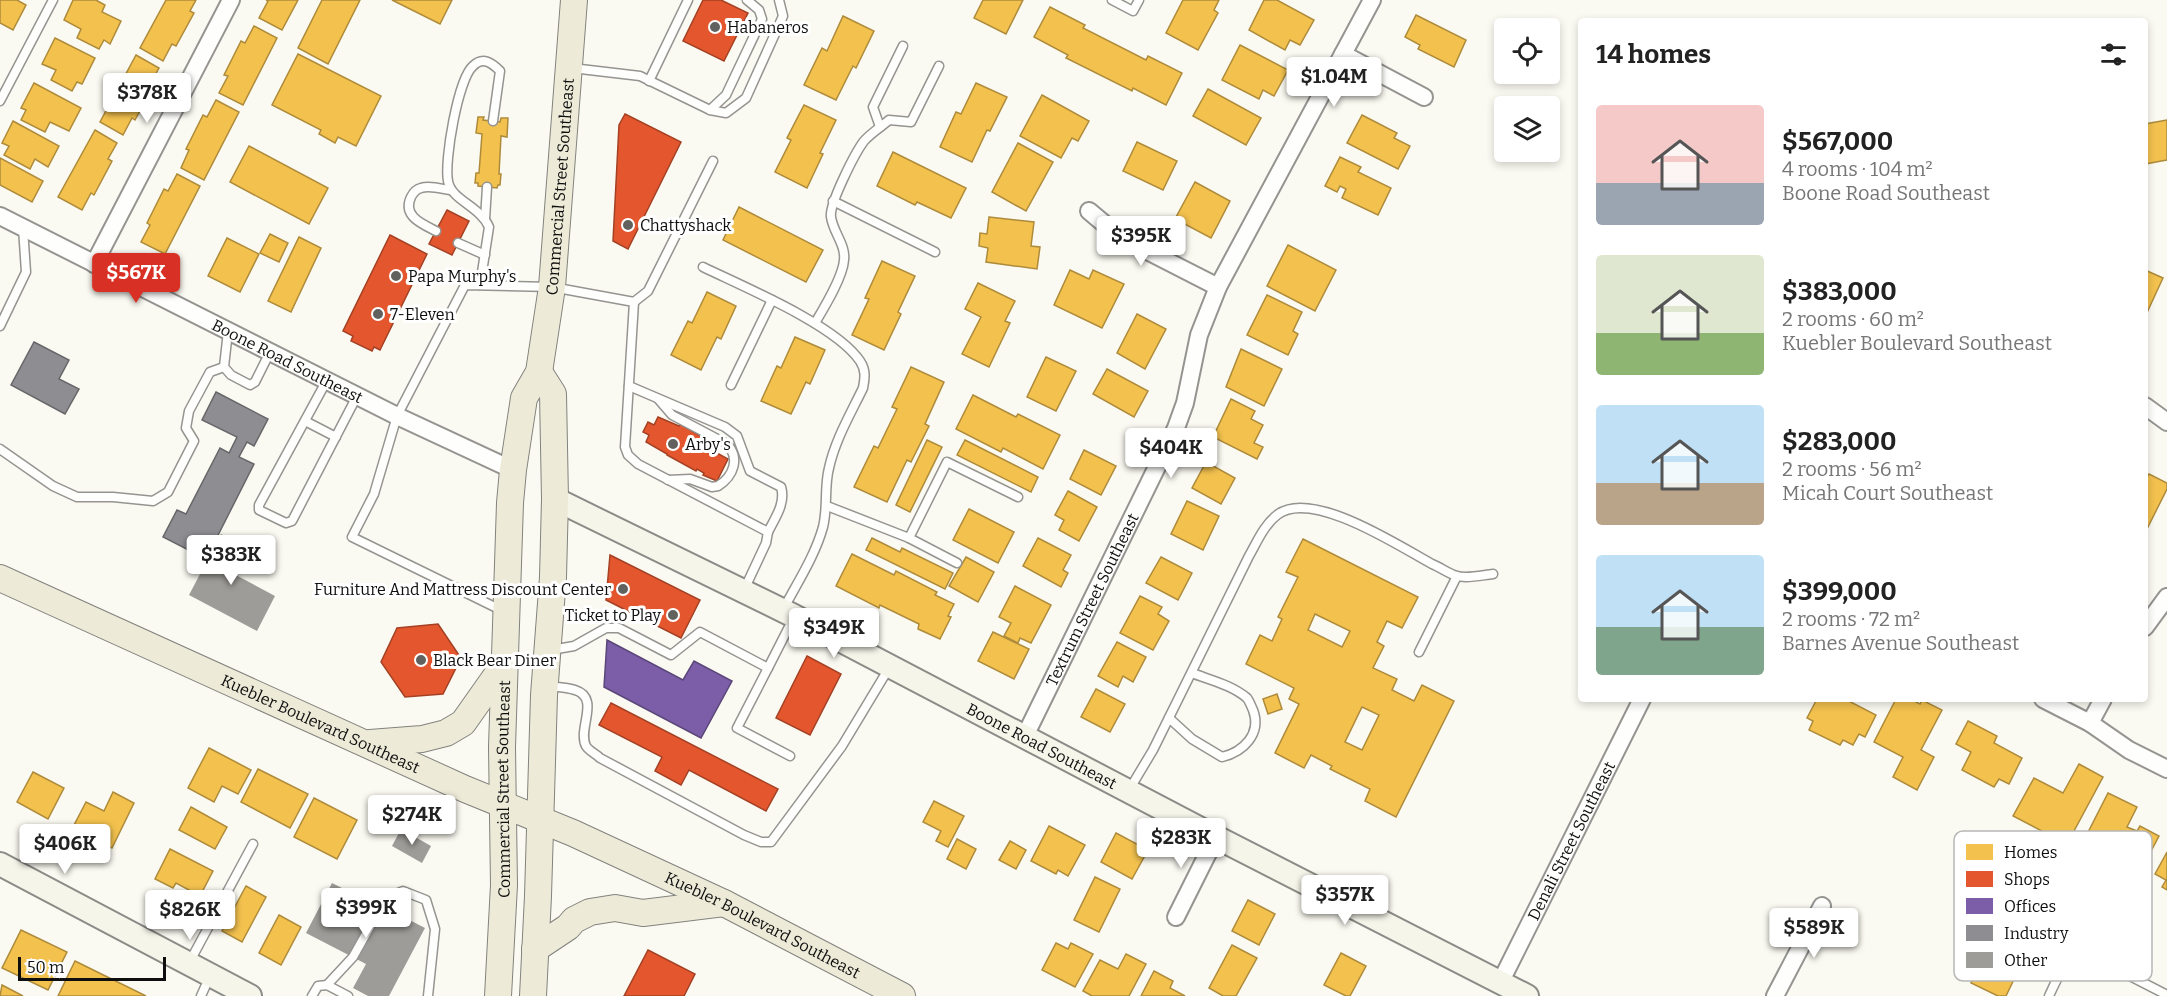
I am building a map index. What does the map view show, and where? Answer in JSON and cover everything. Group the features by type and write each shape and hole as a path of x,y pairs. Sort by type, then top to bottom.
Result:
{"main road":[{"name":"Commercial Street Southeast","path":"498,996 504,885 502,747 508,549 513,470 524,398 539,372 552,287 574,0"},
{"path":"532,996 555,499 553,394 539,372"},
{"name":"Kuebler Boulevard Southeast","path":"0,578 724,903 902,996"},
{"path":"367,744 422,739 446,733 463,723 506,662"},
{"path":"535,949 568,927 574,920 590,912 615,908 643,913 724,903"}],"street":[{"path":"94,264 231,0"},
{"name":"Textrum Street Southeast","path":"1025,735 1176,428 1185,403 1199,335 1218,287 1372,0"},
{"path":"1343,54 1424,97"},
{"path":"1089,211 1120,237 1218,287"},
{"name":"Boone Road Southeast","path":"0,216 357,396 513,470"},
{"path":"2148,408 2167,422"},
{"name":"Boone Road Southeast","path":"555,499 744,590 891,665 1216,837 1527,996"},
{"path":"2148,623 2167,597"},
{"name":"Denali Street Southeast","path":"1500,983 1640,702"},
{"path":"2049,702 2090,723 2129,750 2167,769"},
{"path":"2090,723 2101,702"},
{"path":"1176,916 1216,837"},
{"path":"0,864 250,996"},
{"path":"1775,996 1822,906"}],"lane":[{"path":"0,101 53,0"},
{"path":"649,81 688,0"},
{"path":"710,110 726,95 762,19 759,10 747,0"},
{"path":"568,67 640,76 710,110 726,113 746,98 783,16 779,0"},
{"path":"1112,0 1133,11 1139,0"},
{"path":"880,128 873,107 903,46"},
{"path":"450,190 447,179 448,149 457,102 472,66 482,61 491,62 500,71 493,121"},
{"path":"814,322 826,305 844,264 845,254 830,214 833,201 865,140 889,120 911,122 939,66"},
{"path":"713,161 648,291 634,302 625,447 628,455 638,464 768,532"},
{"path":"436,231 412,217 408,209 410,198 423,187 450,190 475,208 485,219 489,227 480,285"},
{"path":"485,219 487,187"},
{"path":"833,201 935,252"},
{"path":"0,326 26,272 23,228"},
{"path":"459,243 485,255"},
{"path":"703,267 814,322 854,353 862,363 865,376 863,388 832,455 828,470 823,527 768,668 737,728 790,756"},
{"path":"507,613 352,537 374,494 398,416 465,285 552,287 634,302"},
{"path":"731,385 772,300"},
{"path":"228,331 224,367 231,375 250,386 255,382 270,352"},
{"path":"0,449 53,486 76,497 114,497 153,501 168,492 194,441 186,428 189,411 210,372 224,367"},
{"path":"327,380 259,505 259,510 286,523 291,521 357,396"},
{"path":"629,386 725,427 737,436 750,471 781,487 783,502 744,590"},
{"path":"656,398 672,415 727,444 733,450 735,459 730,474 718,486 712,487 690,479 668,480"},
{"path":"305,421 336,437"},
{"path":"909,538 947,462 1018,497"},
{"path":"826,506 909,538 957,563"},
{"path":"1128,791 1153,750 1266,527 1277,515 1287,509 1304,507 1326,511 1457,576 1493,574"},
{"path":"1419,652 1457,576"},
{"path":"548,651 574,646 606,628 619,628 671,655 700,632 768,668"},
{"path":"545,686 576,690 584,694 588,708 584,742 587,748 600,758 744,836 761,842 771,842 842,746 891,665"},
{"path":"1169,718 1192,739 1222,757 1233,754 1245,746 1253,733 1256,718 1249,700 1234,689 1192,673"},
{"path":"188,963 252,844"},
{"path":"327,985 353,957 386,898 403,891 426,900 435,929 428,996"},
{"path":"201,996 211,976"},
{"path":"2049,996 2056,981"},
{"path":"2140,981 2167,995"},
{"path":"312,996 318,986 327,985 348,996"}],"building: Homes":[{"path":"0,0 17,0 26,5 13,30 0,23"},
{"path":"73,0 96,0 105,5 102,12 121,21 110,44 104,40 99,49 77,38 81,29 64,20"},
{"path":"166,0 196,0 190,11 194,13 176,46 172,44 163,61 140,48"},
{"path":"266,0 298,0 282,30 259,18 268,1"},
{"path":"322,0 360,0 328,64 298,48"},
{"path":"392,0 452,0 440,24"},
{"path":"983,0 1023,0 1006,34 974,18"},
{"path":"1183,0 1219,0 1214,10 1218,13 1198,50 1166,33"},
{"path":"1264,0 1277,0 1314,20 1300,45 1290,40 1285,50 1249,30"},
{"path":"1050,7 1085,25 1083,28 1146,60 1148,56 1182,73 1166,105 1066,58 1068,55 1034,37"},
{"path":"1416,15 1466,40 1454,67 1418,49 1420,45 1405,37"},
{"path":"843,16 874,31 856,68 853,66 836,100 804,85 822,48 827,51"},
{"path":"254,26 277,38 243,105 219,93 228,76 224,75 241,41 245,43"},
{"path":"55,38 95,58 82,84 77,82 72,91 51,80 56,70 42,64"},
{"path":"1240,45 1288,70 1274,96 1263,90 1259,99 1222,80"},
{"path":"298,54 381,96 356,146 338,137 335,143 319,134 321,130 272,105"},
{"path":"136,55 159,68 150,84 153,87 135,120 132,118 123,135 100,122"},
{"path":"34,83 81,108 69,131 50,122 45,132 21,120 26,110 21,108"},
{"path":"976,83 1007,97 990,131 987,130 972,162 940,147 956,112 961,114"},
{"path":"1208,89 1261,118 1246,145 1193,116"},
{"path":"1042,95 1089,121 1078,141 1072,138 1061,158 1020,136"},
{"path":"216,100 239,112 204,180 181,168 189,150 186,149 203,115 207,117"},
{"path":"804,105 836,120 807,188 775,172 791,140 787,138"},
{"path":"1362,115 1397,133 1394,138 1410,146 1398,169 1347,143"},
{"path":"478,117 484,117 483,120 500,122 501,118 508,118 507,137 501,136 499,174 501,174 500,185 497,188 478,186 478,183 475,183 476,173 479,173 482,134 476,133"},
{"path":"2167,120 2167,160 2148,163 2148,123"},
{"path":"13,121 59,146 48,167 35,159 30,169 4,155 9,146 2,143"},
{"path":"95,130 117,143 108,159 112,161 94,195 91,193 82,210 58,197"},
{"path":"1137,142 1177,161 1163,190 1123,171"},
{"path":"1018,143 1053,162 1026,211 992,192"},
{"path":"249,146 328,188 309,224 230,182"},
{"path":"893,152 966,188 951,218 917,202 915,205 877,186"},
{"path":"1340,157 1361,167 1358,172 1391,188 1378,215 1342,198 1346,189 1340,186 1337,192 1325,186"},
{"path":"0,158 43,181 32,202 0,185"},
{"path":"177,174 200,186 165,254 141,242 150,225 147,223 164,189 168,191"},
{"path":"1195,182 1230,201 1211,238 1175,219"},
{"path":"739,207 823,250 806,282 723,240"},
{"path":"989,217 1034,222 1031,246 1040,247 1037,269 986,262 988,248 979,246 980,233 987,234"},
{"path":"270,234 288,243 279,262 260,253"},
{"path":"299,237 321,248 291,312 268,301"},
{"path":"227,238 259,254 240,292 208,276"},
{"path":"1288,245 1336,270 1315,311 1267,286"},
{"path":"882,261 915,276 884,350 852,335 869,299 865,298"},
{"path":"1070,270 1089,279 1093,270 1124,284 1102,328 1054,305"},
{"path":"2148,271 2163,278 2148,310"},
{"path":"978,283 1015,301 1005,321 1010,323 989,367 962,354 981,317 965,309"},
{"path":"707,292 736,306 721,339 717,337 701,370 671,355 688,321 692,323"},
{"path":"1267,295 1302,312 1293,331 1298,334 1288,355 1247,335"},
{"path":"1137,314 1166,329 1145,369 1117,353"},
{"path":"795,337 825,350 810,384 806,382 791,414 761,401 777,366 781,368"},
{"path":"1241,349 1282,369 1264,406 1226,387"},
{"path":"1046,357 1076,371 1056,411 1027,397"},
{"path":"911,367 944,382 925,424 929,426 911,462 907,460 887,502 854,487 874,446 878,448 897,409 892,407"},
{"path":"1107,369 1148,391 1134,417 1093,394"},
{"path":"973,395 1016,417 1018,414 1060,435 1043,469 1003,448 1001,452 956,429"},
{"path":"1231,399 1255,411 1251,419 1263,425 1254,443 1263,447 1257,459 1213,437"},
{"path":"927,440 942,447 910,512 896,505"},
{"path":"965,440 1038,477 1031,492 957,455"},
{"path":"1084,450 1116,466 1101,495 1070,479"},
{"path":"1206,462 1235,478 1221,504 1192,488"},
{"path":"2149,474 2167,483 2167,489 2148,527"},
{"path":"1068,491 1097,507 1079,541 1059,530 1064,520 1055,515"},
{"path":"1187,501 1219,516 1203,550 1171,534"},
{"path":"969,509 1014,532 998,563 953,540"},
{"path":"872,538 900,552 902,548 953,573 945,589 866,550"},
{"path":"1038,538 1071,555 1063,570 1068,573 1061,587 1023,566"},
{"path":"1303,539 1418,597 1402,628 1387,621 1377,642 1384,646 1373,668 1397,679 1392,690 1414,701 1422,685 1454,701 1396,817 1365,801 1370,789 1330,769 1332,766 1311,755 1304,768 1275,753 1299,704 1289,699 1294,688 1246,664 1260,635 1272,641 1282,619 1278,617 1298,577 1286,572","holes":["1315,614 1350,631 1342,647 1308,630","1362,707 1379,715 1362,750 1345,742"]},
{"path":"852,554 894,575 896,571 937,592 935,595 954,604 948,616 951,617 940,639 918,629 919,624 880,605 879,608 836,586"},
{"path":"966,557 994,572 978,602 949,586"},
{"path":"1161,557 1192,573 1178,600 1146,583"},
{"path":"1015,586 1051,605 1031,643 1020,638 1018,643 1004,636 1011,623 999,617"},
{"path":"1140,596 1162,607 1158,614 1169,621 1153,650 1120,633"},
{"path":"993,632 1029,649 1014,679 978,661"},
{"path":"1117,642 1146,657 1133,682 1123,676 1118,687 1098,676"},
{"path":"1096,689 1125,704 1110,732 1081,717"},
{"path":"1277,694 1282,709 1268,714 1263,699"},
{"path":"1815,702 1851,702 1876,715 1865,737 1859,734 1853,745 1843,740 1840,745 1809,730 1813,721 1807,718"},
{"path":"1894,702 1920,704 1926,702 1942,710 1921,750 1934,757 1917,790 1893,777 1903,757 1874,742"},
{"path":"1968,721 1997,736 1994,743 2022,758 2009,784 1999,779 1994,787 1962,770 1971,752 1956,744"},
{"path":"209,748 251,770 238,794 222,786 214,802 188,788"},
{"path":"2079,764 2103,777 2074,831 2042,831 2013,816 2034,778 2063,793"},
{"path":"258,769 308,794 290,828 241,802"},
{"path":"33,772 64,788 48,819 17,802"},
{"path":"113,792 134,803 112,848 71,831 86,802 104,811"},
{"path":"2108,793 2137,807 2127,827 2137,831 2089,831"},
{"path":"314,798 357,820 337,859 294,837"},
{"path":"934,801 964,816 948,847 936,841 941,831 923,822"},
{"path":"191,807 227,827 215,849 179,830"},
{"path":"1049,826 1085,845 1068,876 1058,870 1056,874 1031,861"},
{"path":"2140,826 2150,831 2137,831"},
{"path":"2152,832 2159,836 2152,849"},
{"path":"1116,833 1148,850 1132,879 1101,862"},
{"path":"957,839 976,849 966,869 947,859"},
{"path":"1010,841 1026,850 1016,869 999,860"},
{"path":"170,849 213,871 200,896 176,883 173,888 155,879"},
{"path":"2167,852 2167,890 2162,887 2166,880 2155,874"},
{"path":"1095,877 1120,889 1099,932 1074,920"},
{"path":"246,886 266,897 242,942 222,931"},
{"path":"1248,900 1275,914 1259,945 1232,931"},
{"path":"279,915 301,927 281,965 259,953"},
{"path":"21,930 67,952 48,990 2,968"},
{"path":"1056,943 1068,949 1071,943 1093,954 1075,987 1042,970"},
{"path":"1232,945 1257,958 1236,996 1223,996 1209,988"},
{"path":"1341,953 1366,966 1350,996 1324,985"},
{"path":"1126,954 1146,964 1129,996 1092,996 1083,991 1100,960 1118,969"},
{"path":"75,961 146,996 58,996"},
{"path":"1154,971 1173,981 1170,988 1185,996 1141,996"},
{"path":"1972,981 2013,981 2006,996 1998,996 1971,983"},
{"path":"2,985 23,996 0,996"}],"building: Shops":[{"name":"Habaneros","path":"703,0 721,0 748,13 724,61 683,41"},
{"path":"625,114 681,142 628,249 613,241 619,125"},
{"path":"447,210 469,221 452,255 429,244"},
{"path":"390,235 427,254 380,350 374,347 372,351 351,341 353,336 343,331"},
{"path":"658,417 679,426 680,424 718,446 715,452 728,459 717,481 646,442 649,435 643,432 648,422 654,425"},
{"path":"610,555 700,600 681,638 606,600"},
{"name":"Black Bear Diner","path":"438,624 461,658 443,694 405,697 381,662 397,628"},
{"path":"807,656 841,674 810,735 776,718"},
{"path":"611,703 778,789 766,811 689,770 681,785 655,771 662,757 599,725"},
{"path":"648,950 695,974 684,996 624,996"}],"building: Offices":[{"path":"607,640 683,680 694,661 732,681 701,738 604,687"}],"building: Industry":[{"path":"34,342 69,360 59,379 79,389 65,414 11,385"},
{"path":"216,392 268,419 254,446 247,442 239,457 254,464 206,559 163,537 177,510 186,514 220,448 229,453 237,437 202,420"}],"building: Other":[{"path":"221,534 247,548 234,574 275,596 257,631 189,595"},
{"path":"401,829 431,846 422,863 392,846"},
{"path":"332,883 358,896 354,903 386,920 392,911 425,928 389,996 368,996 353,988 366,964 306,933"}],"place":[{"name":"Habaneros","path":"715,27"},
{"name":"Chattyshack","path":"628,225"},
{"name":"Papa Murphy's","path":"396,276"},
{"name":"7-Eleven","path":"378,314"},
{"name":"Arby's","path":"673,444"},
{"name":"Furniture And Mattress Discount Center","path":"623,589"},
{"name":"Ticket to Play","path":"673,615"},
{"name":"Black Bear Diner","path":"421,660"}]}
